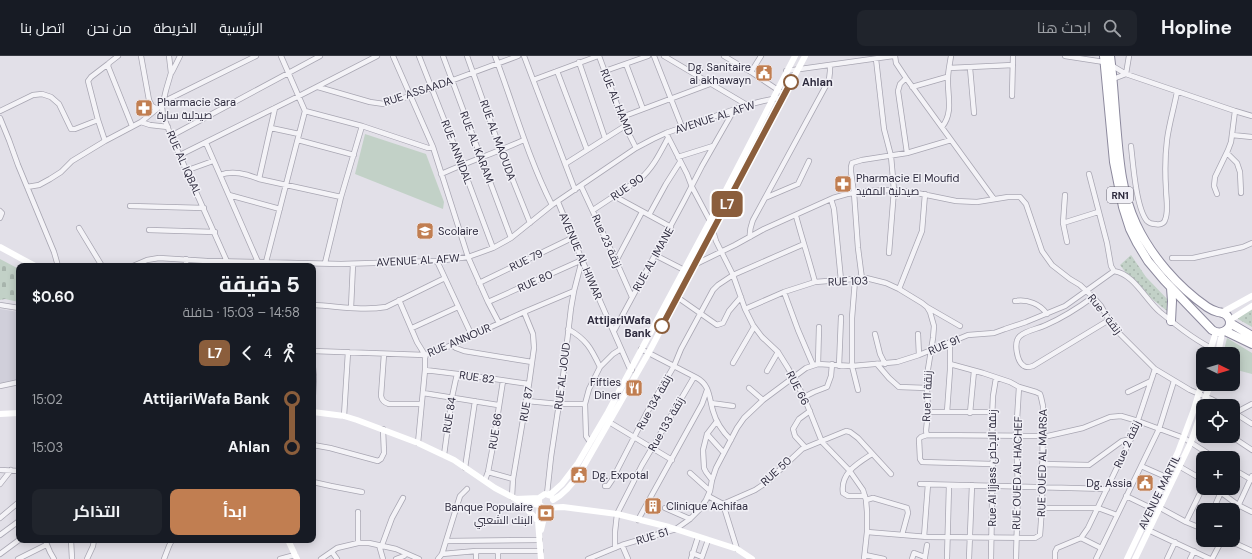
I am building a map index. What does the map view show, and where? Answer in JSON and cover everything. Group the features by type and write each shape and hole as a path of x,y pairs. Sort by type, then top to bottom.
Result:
{"highway":[{"name":"RN1","path":"1110,56 1106,61 1117,183 1126,218 1137,243 1144,255 1171,288 1218,331 1252,344"},
{"name":"RN1","path":"1106,61 1113,79 1120,172 1127,199 1136,224 1148,246 1172,276 1208,307 1227,315 1230,322 1252,336"},
{"path":"1171,288 1171,321"},
{"path":"1220,312 1210,317 1209,320 1218,331 1228,328 1230,322"}],"main road":[{"path":"516,499 539,498 543,494 548,494 557,489 578,463 608,412 640,349 710,221 795,56"},
{"path":"540,533 547,505 563,493 574,482 648,354 805,56"},
{"path":"0,247 29,263"},
{"path":"1220,312 1252,296"},
{"path":"1230,322 1252,306"},
{"path":"1212,347 1218,331"},
{"path":"1218,331 1218,347"},
{"name":"AVENUE MARTIL","path":"1127,559 1184,438 1199,391"},
{"name":"AVENUE MARTIL","path":"1206,397 1208,391"},
{"path":"316,412 344,416 418,443 444,455 516,499 538,521 541,559"},
{"path":"0,414 16,413"},
{"name":"AVENUE MARTIL","path":"1135,559 1196,430"},
{"path":"538,521 552,497 548,494"},
{"path":"539,498 538,502 547,505"},
{"path":"516,499 563,508 617,514 676,529 738,549 752,559"},
{"path":"289,543 296,557"}],"street":[{"path":"105,141 88,81 118,56"},
{"path":"141,56 149,100 152,106 156,109"},
{"name":"RUE AL IQBAL","path":"169,56 171,73 163,104 163,115 229,263"},
{"path":"171,73 180,56"},
{"path":"27,187 50,180 72,161 141,122 169,99 256,56"},
{"path":"267,263 305,111 281,56"},
{"path":"171,136 320,56"},
{"path":"180,155 318,87 377,56"},
{"path":"393,56 433,148 468,257 499,323"},
{"name":"RUE ANNIDAL","path":"419,56 493,248"},
{"name":"RUE AL KARAM","path":"443,56 511,238"},
{"name":"RUE AL MAOUDA","path":"467,56 496,137 530,223"},
{"name":"AVENUE AL HIWAR","path":"495,56 535,169 552,205"},
{"name":"RUE ASSAADA","path":"318,87 379,104 384,104 410,96 518,56"},
{"path":"524,56 575,190"},
{"path":"534,80 598,56"},
{"name":"RUE AL HAMD","path":"598,56 625,126 636,148"},
{"path":"605,71 648,56"},
{"path":"654,56 682,127"},
{"path":"664,56 747,105"},
{"path":"724,56 751,72 783,96"},
{"path":"751,72 761,56"},
{"path":"695,264 764,229 840,196 854,193 894,190 925,194 963,202 977,202 994,199 912,87 896,63 894,56 876,59 864,58 830,65 786,71"},
{"path":"942,127 947,121 949,113 947,77 951,56"},
{"path":"1012,96 1013,56"},
{"path":"1065,56 1106,61 1126,74 1252,116"},
{"path":"1126,74 1129,56"},
{"path":"876,59 884,129 891,156 894,190 889,253"},
{"path":"579,62 605,138"},
{"path":"108,64 132,126"},
{"path":"626,64 643,109"},
{"path":"750,237 750,227 827,82 830,75 830,65"},
{"path":"949,68 1013,65"},
{"path":"970,68 974,113"},
{"path":"557,71 587,150"},
{"path":"1113,79 1126,74"},
{"path":"912,87 947,77"},
{"path":"906,78 899,86 898,91 907,153"},
{"path":"622,117 710,84"},
{"path":"1131,146 1137,191 1141,208 1149,223 1160,224 1166,219 1166,150 1170,121 1177,92"},
{"path":"0,111 33,95 42,94 51,97 59,104 71,129 75,129 98,120"},
{"name":"AVENUE AL AFW","path":"316,264 437,261 468,257 493,248 511,238 552,205 636,148 682,127 747,105 783,96"},
{"path":"259,179 276,108"},
{"name":"RUE AL IMANE","path":"614,331 713,146 734,110"},
{"path":"305,111 362,126 428,148 433,148"},
{"path":"1217,194 1214,186 1215,177 1227,153 1232,135 1235,111"},
{"path":"0,118 57,263"},
{"path":"141,122 150,125 168,127"},
{"path":"325,264 341,197 362,126"},
{"path":"565,164 625,126"},
{"path":"271,128 299,134"},
{"path":"666,133 688,174 692,187 710,221"},
{"path":"1232,135 1252,137"},
{"name":"RUE 90","path":"593,210 640,179 649,170 668,138"},
{"path":"298,140 354,155"},
{"path":"441,174 524,140"},
{"path":"862,278 850,167 852,163 907,153 951,140"},
{"path":"206,143 258,262"},
{"path":"649,215 679,159 713,146"},
{"path":"1227,153 1237,162 1240,172 1242,193"},
{"path":"188,170 213,161"},
{"path":"765,198 798,184 809,161"},
{"path":"220,175 235,172 287,186 341,197"},
{"path":"1089,174 1107,243 1111,266 1114,271 1126,275 1158,310 1205,347"},
{"name":"Rue 23 زنقة","path":"581,186 632,297"},
{"path":"899,289 922,231 925,194"},
{"path":"229,195 280,209"},
{"path":"1065,195 1063,223 1067,242"},
{"path":"614,196 671,227"},
{"name":"Rue 1 زنقة","path":"994,199 1014,196 1022,199 1026,204 1042,251 1052,265 1086,290 1093,297 1120,334 1155,369 1174,381 1210,399"},
{"path":"831,199 834,208 841,280"},
{"name":"AVENUE AL HIWAR","path":"558,202 572,238 630,369"},
{"path":"130,206 204,208"},
{"path":"0,211 2,213 0,218"},
{"path":"616,261 642,212"},
{"path":"1063,223 1098,212"},
{"path":"796,216 810,259 815,282"},
{"name":"RUE 66","path":"710,221 721,252 754,327 778,352 793,377 804,397 822,442 849,470 861,487 866,498 867,532 864,557"},
{"path":"79,228 100,263"},
{"path":"149,230 214,232"},
{"name":"RUE 79","path":"479,283 572,238"},
{"path":"1172,258 1193,258 1243,247 1252,243"},
{"name":"Rue 134 زنقة","path":"605,486 608,486 610,483 646,414 674,366 681,349 713,290 732,275 804,244"},
{"path":"655,255 690,273"},
{"name":"AVENUE AL AFW","path":"140,263 159,258 186,259 207,263"},
{"name":"RUE AL JOUD","path":"548,494 550,457 559,404 568,329 574,291 582,260"},
{"name":"RUE 80","path":"488,302 582,260"},
{"path":"437,261 472,336"},
{"name":"AVENUE AL AFW","path":"244,263 262,263"},
{"path":"351,308 353,264"},
{"name":"RUE 91","path":"815,364 852,366 897,362 919,355 968,335 999,331 1065,306 1114,271"},
{"path":"316,305 351,308 381,308 391,305 445,278"},
{"name":"RUE 103","path":"745,309 784,292 815,282 855,280 862,278 886,283 899,289 960,326"},
{"path":"855,280 852,318 852,366 858,390"},
{"name":"RUE ANNOUR","path":"316,350 425,355 452,345 574,291"},
{"path":"784,292 798,330 815,364"},
{"path":"677,297 714,324 720,325 723,323 729,311 740,297"},
{"path":"1093,297 1058,319 1020,336 1016,346 1022,365 1027,368 1033,366 1109,320"},
{"path":"399,300 412,328 418,346 425,355 418,443"},
{"path":"1015,301 1030,301 1041,307 1047,314"},
{"path":"0,305 16,308"},
{"path":"412,328 458,307"},
{"path":"927,307 932,317 934,326 934,338 931,350"},
{"name":"RUE 87","path":"516,499 513,479 527,401 534,348 533,334 524,312"},
{"path":"839,366 841,317"},
{"path":"733,363 754,327"},
{"path":"815,364 819,327"},
{"path":"568,329 583,338 600,367"},
{"path":"875,334 880,354 885,364"},
{"path":"918,334 919,355"},
{"path":"947,412 950,342"},
{"path":"452,345 464,351 532,362"},
{"path":"590,442 586,436 585,404 589,389 600,367 621,348"},
{"path":"640,349 702,381 708,390 717,421 725,434 731,440"},
{"name":"Rue 11 زنقة","path":"931,350 927,388 927,435 1042,437 1083,428 1110,417 1122,416 1184,438 1204,451"},
{"path":"344,416 348,352"},
{"path":"767,371 778,352"},
{"path":"384,354 382,400 385,403 390,404 422,404"},
{"path":"708,496 716,468 737,428 744,418 763,400 793,377 815,364"},
{"path":"804,397 827,388 831,376 832,364"},
{"path":"878,364 889,378 899,387 927,388"},
{"path":"950,364 983,373 1010,382 1019,387"},
{"path":"630,369 637,372"},
{"name":"Rue 2 زنقة","path":"1081,538 1087,530 1131,439 1155,369"},
{"name":"RUE 82","path":"425,370 529,384"},
{"path":"970,413 974,371"},
{"name":"RUE 84","path":"444,455 452,397 457,374"},
{"name":"Rue 133 زنقة","path":"617,514 694,377"},
{"name":"Rue Al Ijjass زنقة الإجاص","path":"991,559 993,486 992,412 996,378"},
{"name":"RUE 86","path":"485,480 488,472 503,381"},
{"path":"1128,392 1151,381"},
{"path":"1096,559 1159,429 1174,381"},
{"path":"0,386 16,383"},
{"name":"RUE OUED AL MARSA","path":"1016,538 1034,538 1039,536 1042,508 1043,406 1040,394 1019,387"},
{"name":"RUE OUED AL HACHEF","path":"1016,559 1018,487 1016,436 1019,387"},
{"path":"749,388 763,400"},
{"path":"638,520 672,460 708,390"},
{"path":"423,393 498,405"},
{"path":"465,468 474,401"},
{"path":"527,401 559,404 585,404"},
{"path":"711,403 733,406"},
{"path":"1240,410 1252,404"},
{"path":"805,447 794,436 792,431 797,422 810,411"},
{"path":"928,412 992,412"},
{"path":"1240,417 1252,424"},
{"path":"712,480 706,472 703,460 703,450 707,434 717,421"},
{"path":"609,422 672,460"},
{"path":"316,446 378,461 384,453 383,429"},
{"name":"RUE 50","path":"723,504 754,490 767,482 797,452 805,447 822,442 844,432 849,431 858,438 872,454"},
{"path":"707,434 724,453"},
{"path":"927,435 919,439 920,459 922,462 992,464"},
{"path":"1042,464 1089,465 1122,441 1131,439"},
{"path":"1240,442 1252,450"},
{"path":"891,474 872,454 849,470 844,485 844,493 850,496 873,498 907,508 908,513 902,535"},
{"path":"1173,463 1196,476"},
{"path":"1141,466 1166,477"},
{"path":"0,470 16,471"},
{"path":"0,484 12,470"},
{"path":"488,472 513,479"},
{"path":"1239,503 1252,478 1240,472"},
{"path":"690,473 708,496 723,504 738,549"},
{"path":"316,483 362,492"},
{"path":"920,484 1107,489"},
{"path":"924,537 928,484"},
{"path":"947,559 949,485"},
{"path":"969,559 972,485"},
{"path":"438,559 442,554 460,496 467,489"},
{"path":"1186,522 1200,495"},
{"path":"1226,495 1237,503"},
{"name":"RUE 51","path":"588,559 622,545 676,529 700,510 708,496"},
{"path":"1126,496 1160,508 1196,526"},
{"path":"383,559 381,545 392,518 404,498"},
{"path":"0,518 16,505"},
{"path":"1240,505 1252,512"},
{"path":"665,508 690,519"},
{"path":"1042,508 1098,508 1117,515"},
{"path":"358,512 358,543"},
{"path":"615,548 617,514"},
{"path":"0,535 16,522"},
{"path":"1142,527 1211,559 1218,547"},
{"path":"867,532 947,538 1016,538"},
{"path":"691,559 698,537"},
{"path":"1055,559 1056,548 1081,538 1102,548"},
{"path":"446,541 540,540"},
{"path":"692,554 702,557 708,540"},
{"path":"0,554 16,542"},
{"path":"1167,559 1175,542"},
{"path":"71,543 72,559"},
{"path":"87,559 94,543"},
{"path":"164,559 170,543"},
{"path":"321,559 337,548 358,543 381,545 396,549 419,559"},
{"path":"18,559 46,545 54,559"},
{"path":"622,545 628,559"},
{"path":"912,559 914,553 925,558 927,545"},
{"path":"1240,546 1252,551"},
{"path":"442,554 476,551 541,551"},
{"path":"476,551 476,559"},
{"path":"498,551 498,559"},
{"path":"1190,559 1194,551"},
{"path":"332,552 337,559"},
{"path":"396,559 406,554"},
{"path":"280,559 296,557"},
{"path":"864,557 884,559"}],"shaded area":[{"path":"0,309 16,312 16,381 0,384"}],"green space":[{"path":"365,134 426,154 444,202 443,209 355,174"},
{"path":"1131,255 1146,277 1170,302 1170,313 1143,291 1120,265"},
{"path":"0,259 16,267 16,301 5,299 0,300"},
{"path":"1252,308 1252,327 1238,319 1239,316"},
{"path":"1227,338 1252,353 1252,374 1240,371 1240,347 1225,347"}],"bus line":[{"name":"L7","path":"662,326 791,82"}],"place":[{"name":"Dg. Sanitaire al akhawayn","path":"764,73"},
{"name":"Ahlan","path":"791,82"},
{"name":"Pharmacie Sara صيدلية سارة","path":"144,108"},
{"name":"Pharmacie El Moufid صيدلية المفيد","path":"843,184"},
{"name":"Scolaire","path":"425,231"},
{"name":"AttijariWafa Bank","path":"662,326"},
{"name":"Fifties Diner","path":"634,388"},
{"name":"Dg. Expotal","path":"579,475"},
{"name":"Dg. Assia","path":"1145,483"},
{"name":"Clinique Achifaa","path":"653,506"},
{"name":"Banque Populaire البنك الشعبي","path":"546,513"}]}
